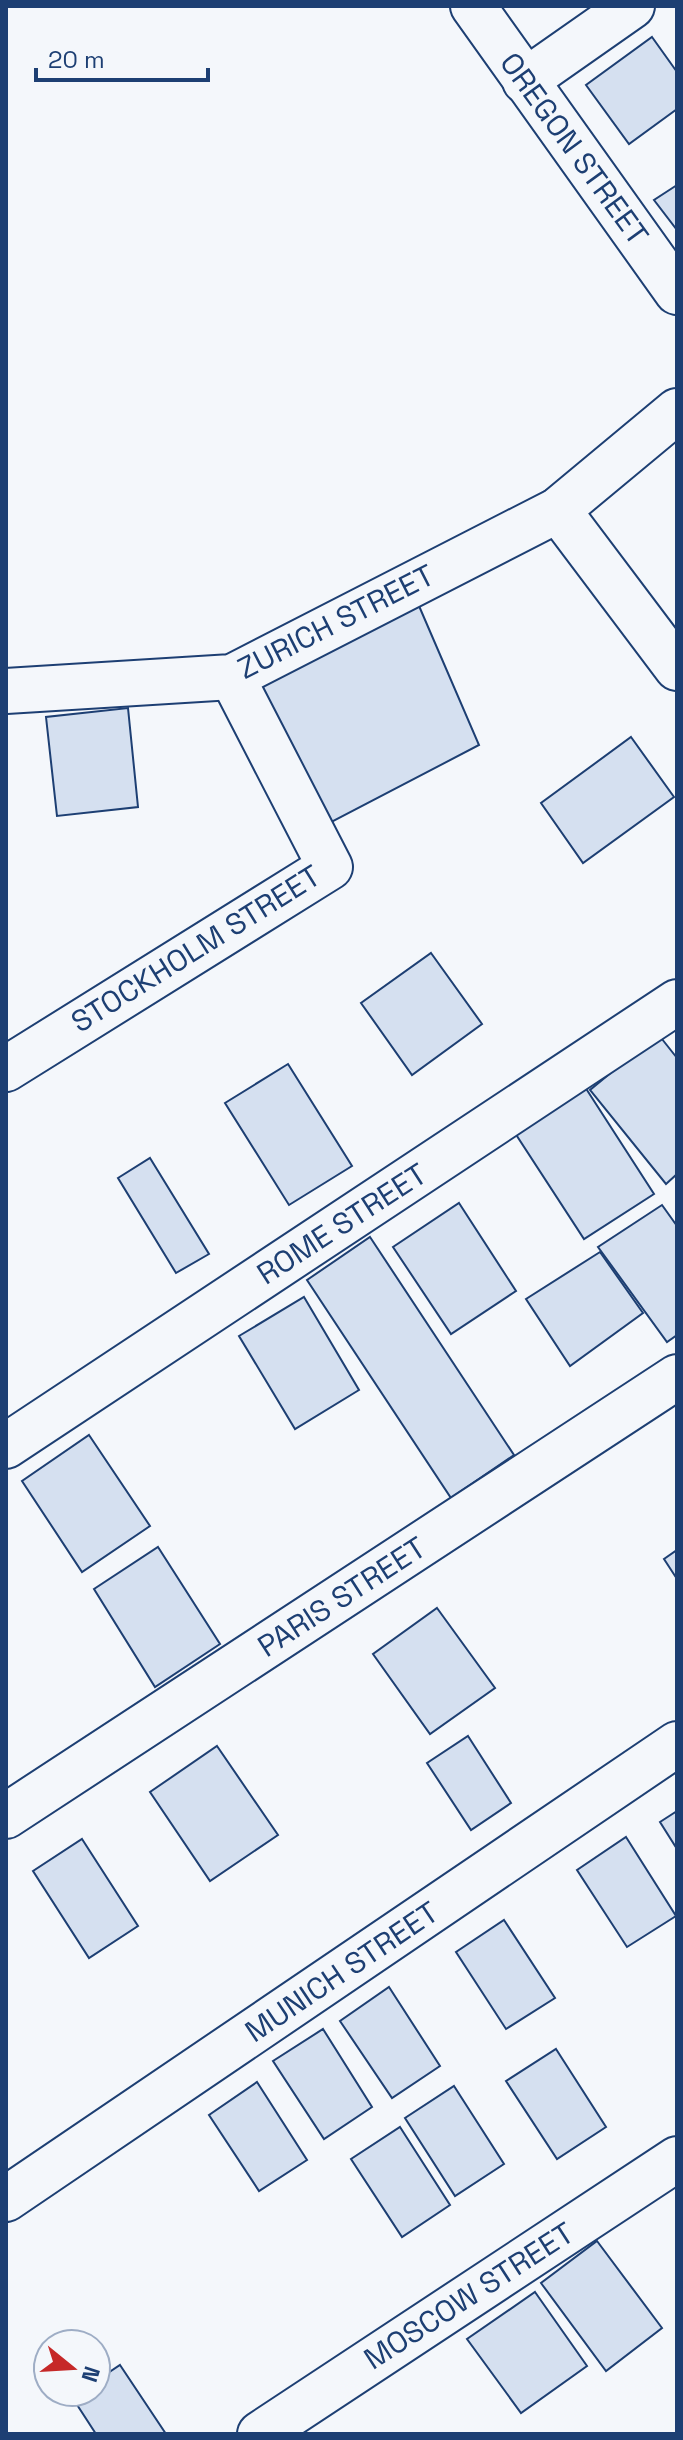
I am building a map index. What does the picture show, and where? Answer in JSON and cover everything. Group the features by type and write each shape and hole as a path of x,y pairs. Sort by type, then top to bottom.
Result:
{"street":[{"name":"OREGON STREET","path":"473,6 677,292"},
{"path":"525,81 632,6"},
{"name":"ZURICH STREET","path":"6,691 232,677 558,510 677,411"},
{"path":"558,510 677,668"},
{"name":"STOCKHOLM STREET","path":"6,1069 330,867 232,677"},
{"name":"ROME STREET","path":"6,1446 677,1002"},
{"name":"PARIS STREET","path":"6,1816 677,1377"},
{"name":"MUNICH STREET","path":"6,2199 677,1744"},
{"name":"MOSCOW STREET","path":"260,2434 677,2159"}],"building":[{"path":"652,37 677,72 677,109 629,144 586,85"},
{"path":"677,185 677,230 654,200"},
{"path":"413,592 479,745 318,829 242,679"},
{"path":"128,708 138,807 57,816 46,717"},
{"path":"631,737 674,797 583,863 541,803"},
{"path":"431,953 482,1024 412,1075 361,1003"},
{"path":"658,1034 677,1058 677,1174 666,1184 590,1090"},
{"path":"288,1064 352,1166 289,1205 225,1103"},
{"path":"585,1087 654,1194 584,1239 515,1133"},
{"path":"150,1158 209,1254 176,1273 118,1178"},
{"path":"459,1203 516,1291 451,1334 393,1247"},
{"path":"662,1205 677,1226 677,1335 667,1342 598,1247"},
{"path":"370,1237 514,1455 451,1498 307,1280"},
{"path":"600,1252 643,1313 570,1366 526,1299"},
{"path":"304,1297 359,1390 295,1429 239,1336"},
{"path":"89,1435 150,1526 82,1572 22,1481"},
{"path":"158,1547 220,1644 155,1687 94,1589"},
{"path":"677,1550 677,1579 664,1559"},
{"path":"437,1608 495,1688 430,1734 373,1654"},
{"path":"468,1736 511,1803 471,1830 427,1763"},
{"path":"217,1746 278,1835 210,1881 150,1792"},
{"path":"677,1811 677,1849 660,1822"},
{"path":"626,1837 676,1916 627,1947 577,1870"},
{"path":"82,1839 138,1926 89,1958 33,1871"},
{"path":"504,1920 555,1998 506,2029 456,1952"},
{"path":"389,1987 440,2066 392,2098 340,2021"},
{"path":"323,2029 372,2107 324,2139 273,2061"},
{"path":"556,2049 606,2127 557,2159 506,2081"},
{"path":"257,2082 307,2160 259,2191 209,2115"},
{"path":"454,2086 504,2164 455,2196 405,2118"},
{"path":"400,2127 450,2205 402,2237 351,2159"},
{"path":"597,2241 662,2328 606,2371 541,2283"},
{"path":"535,2292 587,2366 521,2413 467,2339"},
{"path":"120,2365 166,2434 96,2434 79,2408 112,2408 112,2370"}]}
